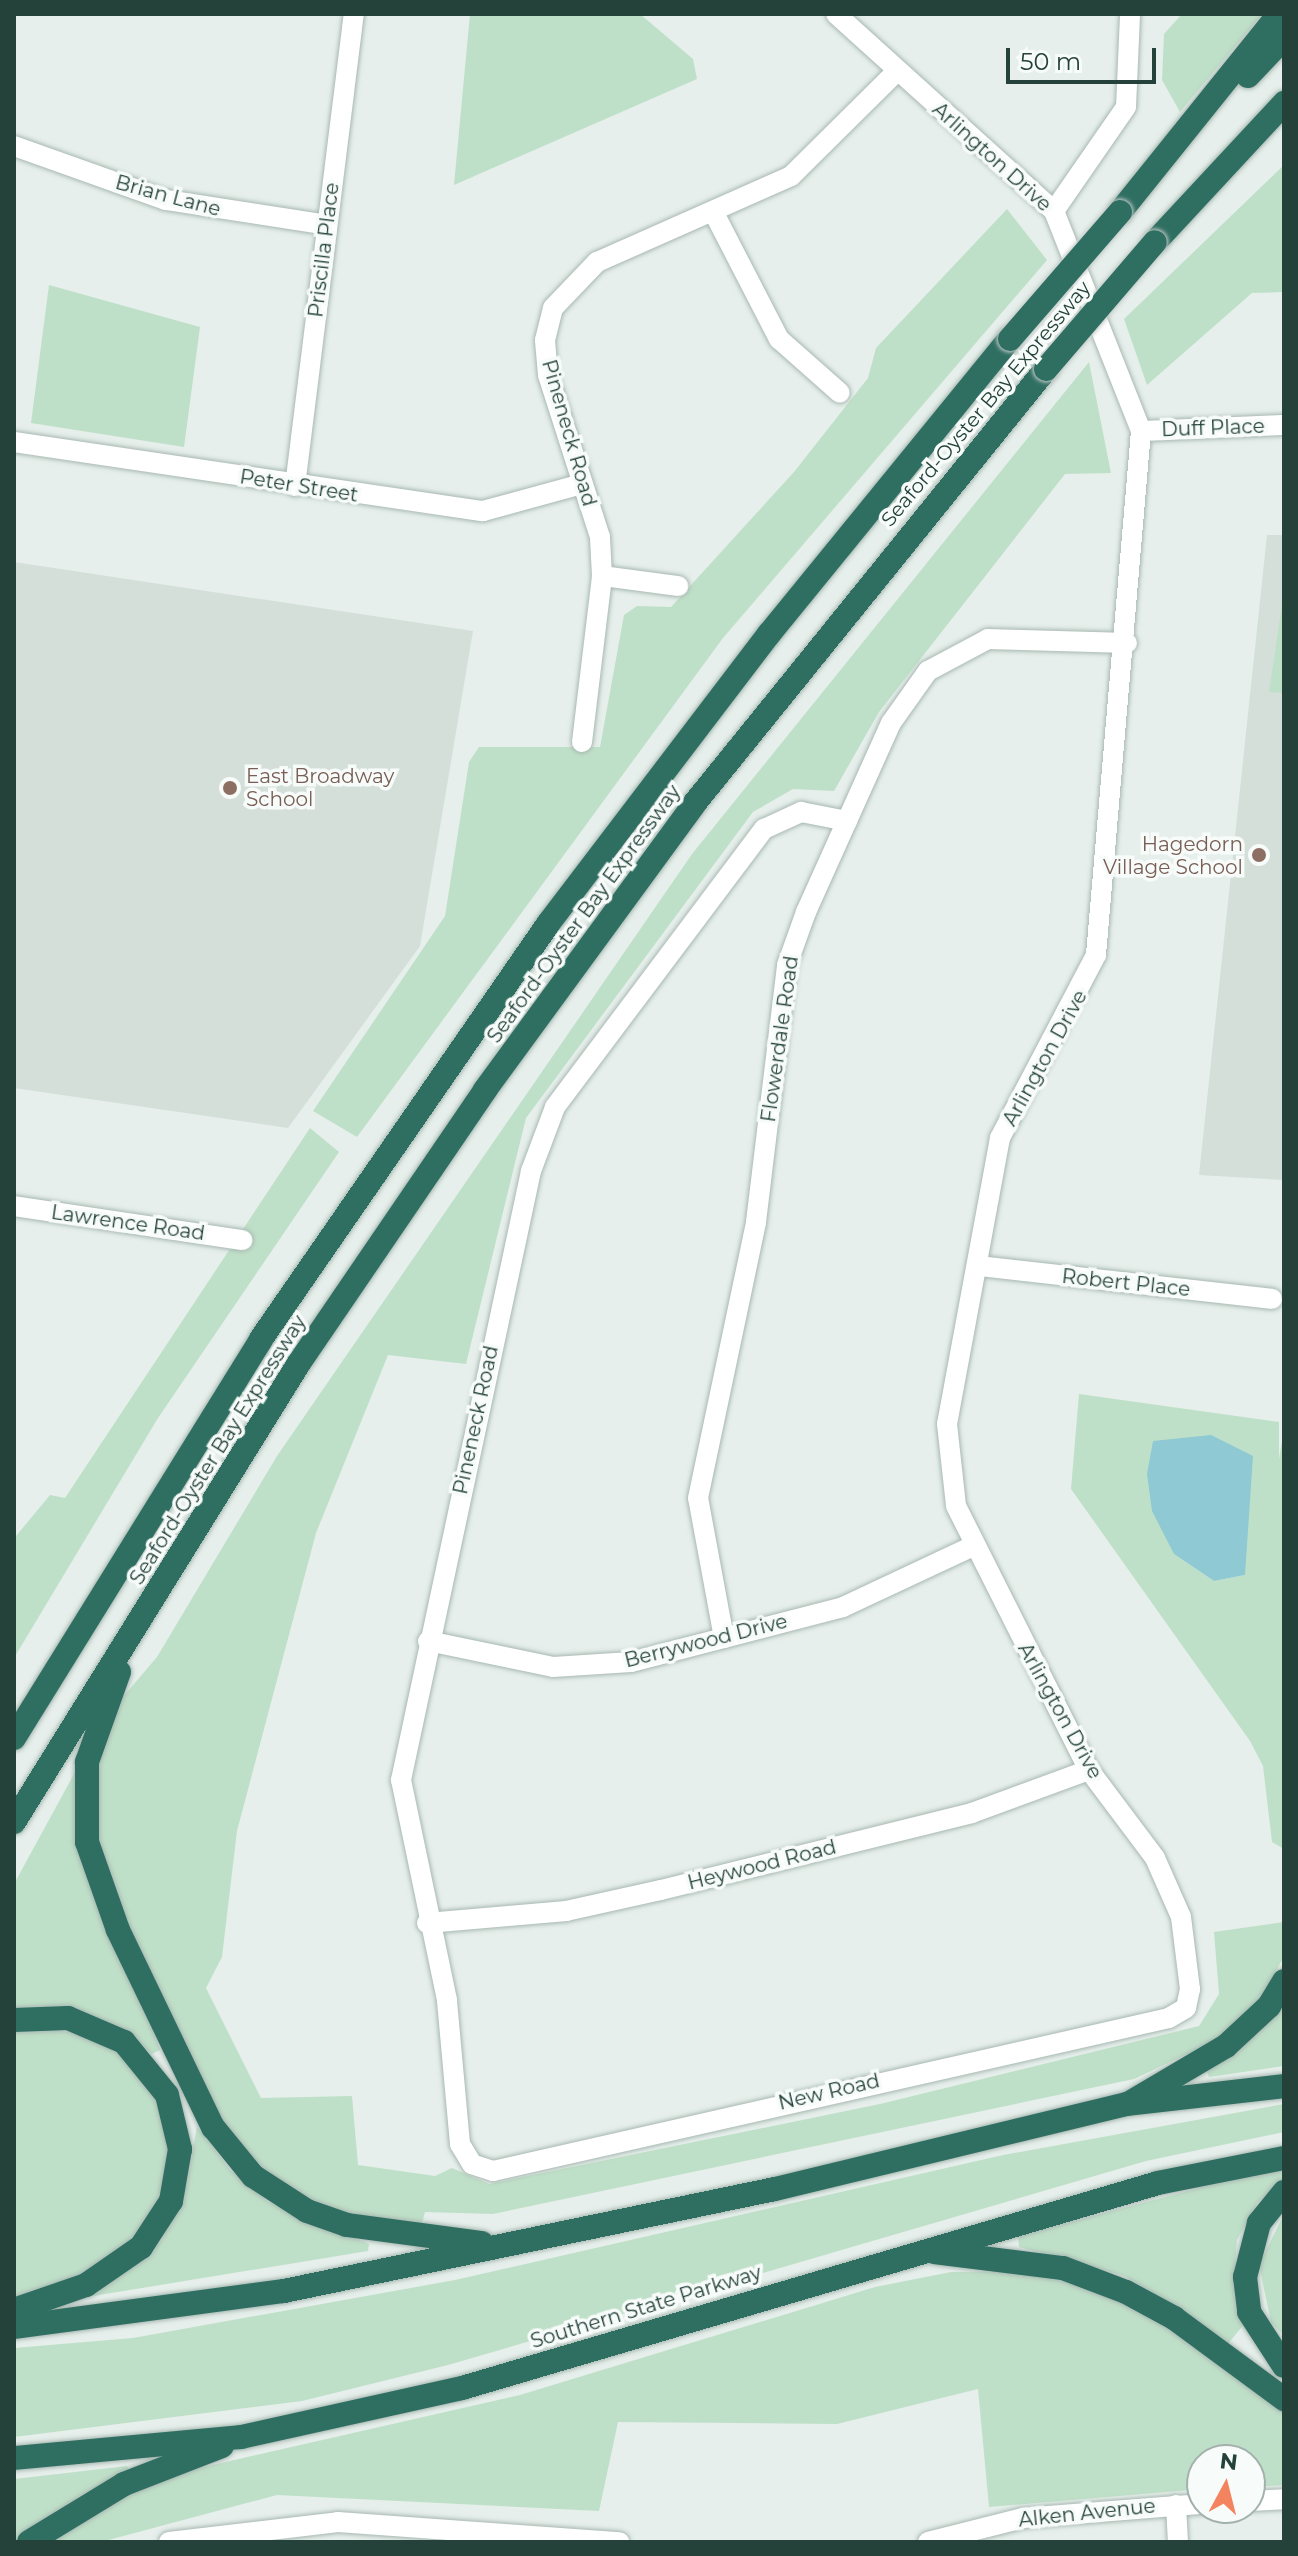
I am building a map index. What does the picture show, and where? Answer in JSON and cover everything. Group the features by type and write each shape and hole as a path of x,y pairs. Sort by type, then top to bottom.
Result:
{"highway":[{"path":"1120,212 1279,14"},
{"name":"Seaford-Oyster Bay Expressway","path":"14,1738 270,1326 548,924 769,634 1010,339 1120,212 1284,38"},
{"name":"Seaford-Oyster Bay Expressway","path":"14,1822 299,1363 585,951 805,662 1046,369 1155,242 1284,105"},
{"path":"139,1621 87,1762 87,1842 118,1930 213,2127 253,2176 307,2211 377,2231 512,2245"},
{"path":"14,1710 77,1634"},
{"path":"1127,2104 1226,2046 1269,2006 1284,1981"},
{"path":"14,2020 68,2018 124,2042 167,2095 180,2149 171,2201 141,2247 86,2285 14,2310"},
{"path":"14,2327 284,2291 512,2245 1127,2104 1284,2086"},
{"name":"Southern State Parkway","path":"14,2458 241,2437 462,2388 1158,2183 1284,2158"},
{"path":"1284,2192 1259,2223 1245,2277 1249,2312 1284,2366"},
{"path":"924,2251 1063,2268 1126,2292 1174,2318 1284,2399"},
{"path":"29,2542 124,2484 241,2437"}],"street":[{"name":"Priscilla Place","path":"295,486 354,14"},
{"name":"Arlington Drive","path":"836,14 1054,211 1141,431 1127,643 1096,955 1000,1138 979,1266 947,1424 950,1481 973,1546 1089,1770 1168,1883 1181,1917 1186,2008"},
{"path":"1054,211 1126,107 1130,14"},
{"name":"Pineneck Road","path":"582,742 602,576 600,537 548,375 545,340 553,308 597,262 715,215 819,154 897,71"},
{"name":"Brian Lane","path":"14,146 166,200 327,225"},
{"path":"715,215 779,339 796,361 840,393"},
{"name":"Duff Place","path":"1141,431 1284,425"},
{"name":"Peter Street","path":"14,442 295,486 483,511 582,484"},
{"path":"602,576 678,586"},
{"name":"Flowerdale Road","path":"724,1638 701,1535 703,1462 756,1222 787,965 847,821 905,699 949,655 988,639 1127,643"},
{"name":"Pineneck Road","path":"472,2164 460,2144 447,2000 427,1923 401,1780 428,1641 531,1171 555,1107 764,829 801,812 847,821"},
{"name":"Lawrence Road","path":"14,1207 242,1240"},
{"name":"Robert Place","path":"979,1266 1272,1299"},
{"name":"Berrywood Drive","path":"428,1641 582,1669 724,1638 843,1607 973,1546"},
{"name":"Heywood Road","path":"427,1923 566,1911 661,1890 972,1813 1089,1770"},
{"name":"New Road","path":"472,2164 493,2171 1169,2018 1186,2008"},
{"path":"1176,2505 1178,2542"},
{"name":"Alken Avenue","path":"928,2542 1023,2518 1186,2505"},
{"path":"169,2542 235,2537 338,2522 619,2542"}],"shaded area":[{"name":"Hagedorn Village School","path":"1267,535 1284,535 1284,1180 1199,1175"},
{"name":"East Broadway School","path":"14,562 473,631 420,946 288,1128 14,1088"}],"green space":[{"path":"470,14 640,14 693,59 697,79 454,185"},
{"path":"1182,14 1262,14 1180,112 1162,80 1164,34"},
{"path":"1284,165 1284,292 1252,293 1147,385 1124,319"},
{"path":"1007,209 1047,260 723,638 357,1137 313,1111 445,916 469,762 479,747 600,747 624,615 637,606 671,607 794,472 868,378 876,348"},
{"path":"49,285 200,327 184,447 31,423"},
{"path":"1089,362 1111,473 1065,474 879,712 834,791 793,789 753,812 526,1118 466,1364 388,1355 316,1533 237,1831 222,1957 206,1988 261,2098 352,2096 358,2165 435,2176 452,2168 489,2184 880,2104 1199,2026 1219,1994 1214,1932 1284,1922 1284,1957 1256,2005 1223,2037 1134,2079 493,2214 425,2212 422,2223 327,2211 279,2187 216,2120 106,1876 96,1837 95,1767 110,1712 157,1657 277,1456 692,854"},
{"path":"1284,591 1284,693 1269,692"},
{"path":"310,1128 339,1152 158,1418 14,1658 16,1536 50,1495 65,1498"},
{"path":"1079,1394 1279,1422 1279,1459 1284,1430 1284,1849 1272,1842 1263,1766 1250,1741 1071,1489","holes":["1174,1554 1245,1575 1214,1581"]},
{"path":"80,1763 80,1858 141,1997 160,2050 152,2054 118,2027 14,2012 14,1884"},
{"path":"1284,1997 1284,2066 1209,2077 1206,2069"},
{"path":"31,2026 100,2037 155,2087 172,2153 156,2218 119,2254 66,2284 14,2297 14,2032"},
{"path":"1284,2104 1284,2132 1146,2161 448,2365 302,2401 14,2437 14,2348 133,2338 455,2280 1003,2155"},
{"path":"197,2126 229,2169 268,2202 369,2244 368,2251 87,2297 162,2240 187,2184"},
{"path":"1279,2167 1284,2178 1257,2203 1237,2240 1234,2282 1245,2323 1227,2345 1125,2276 1019,2247 1018,2236"},
{"path":"1284,2214 1284,2336 1271,2322 1259,2265"},
{"path":"1014,2271 1083,2282 1166,2319 1284,2408 1284,2485 1266,2486 1266,2444 1186,2444 1186,2490 989,2507 978,2389 837,2424 618,2422 599,2511 277,2495 101,2542 48,2542 106,2501 195,2469 520,2395 875,2287 951,2272"},
{"path":"127,2466 131,2474 84,2493 14,2542 14,2479"}],"water":[{"path":"1211,1435 1253,1456 1245,1575 1214,1581 1174,1554 1152,1511 1147,1474 1153,1441"}],"place":[{"name":"East Broadway School","path":"230,788"},
{"name":"Hagedorn Village School","path":"1259,855"}]}
